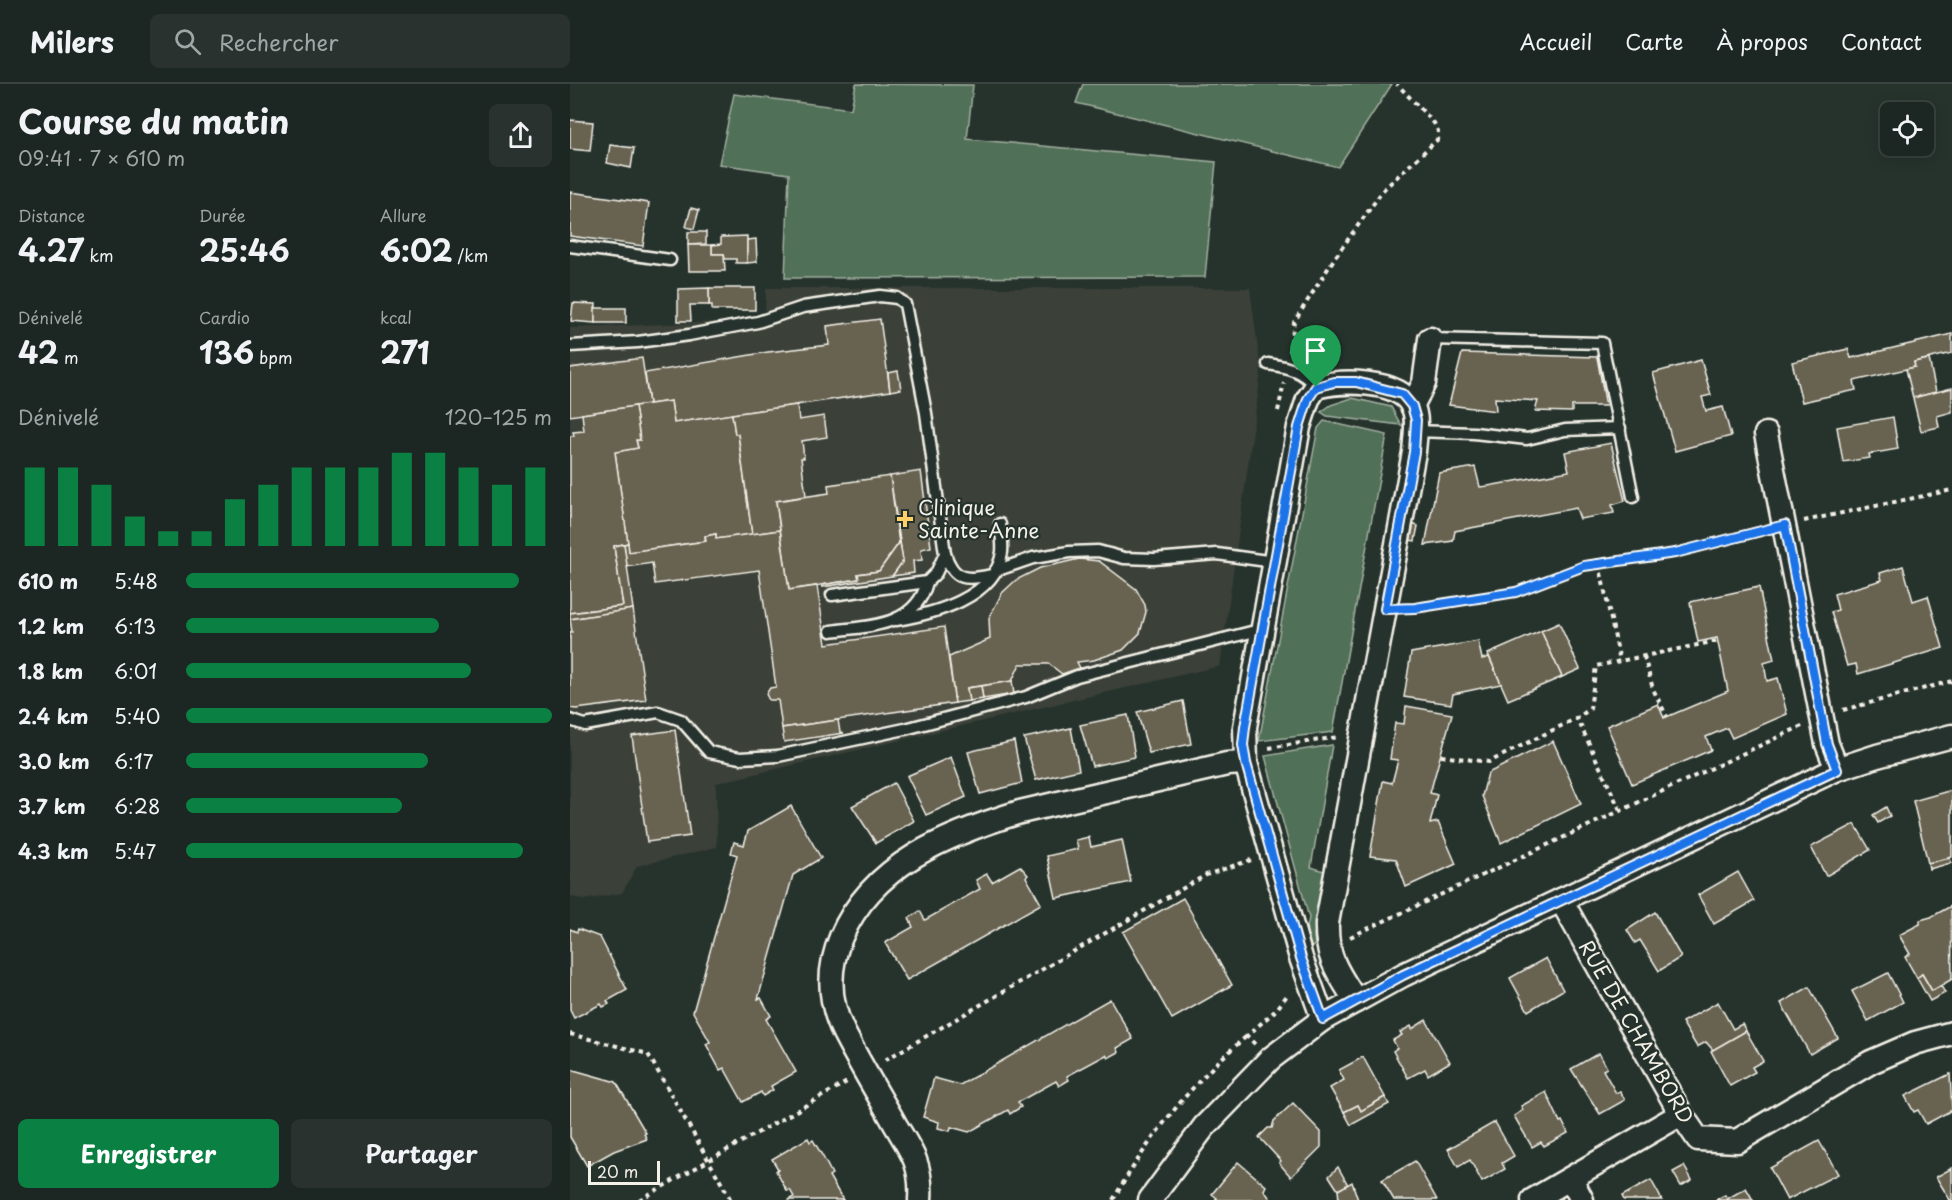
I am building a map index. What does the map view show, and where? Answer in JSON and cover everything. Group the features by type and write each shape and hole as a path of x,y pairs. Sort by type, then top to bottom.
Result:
{"street":[{"path":"1412,406 1424,383 1430,339"},
{"path":"1323,1019 1301,958 1245,758 1245,727 1299,427 1308,399 1316,387 1334,382 1367,384 1402,394 1412,406 1416,420 1414,452 1327,923 1326,944 1333,964 1356,1001"},
{"path":"1766,434 1827,744 1837,770"},
{"path":"1150,1200 1204,1127 1270,1059 1323,1019 1403,975 1837,770 1952,736"},
{"path":"920,1200 921,1185 915,1160 843,1031 833,1004 830,969 834,952 849,918 865,895 877,883 931,846 986,822 1245,758"},
{"name":"RUE DE CHAMBORD","path":"1561,900 1681,1114 1698,1139 1737,1141 1871,1062 1916,1043 1952,1033"},
{"path":"1533,1200 1681,1114"},
{"path":"1571,1179 1582,1200"}],"lane":[{"path":"570,246 670,260"},
{"path":"570,346 638,342 689,335 758,322 803,307 880,296 897,298 905,304 908,315 926,413 945,554 951,570 959,576 970,579 1033,558 1098,551 1124,558 1154,559 1217,554 1274,562"},
{"path":"1430,339 1602,343 1633,497"},
{"path":"1268,364 1288,366 1306,376 1316,387"},
{"path":"1415,431 1474,433 1527,439 1564,430 1620,428"},
{"path":"831,631 924,616 957,604 970,596 993,573 1002,551 1000,525"},
{"path":"896,620 916,605 924,594 927,582 936,573 945,554"},
{"path":"832,595 927,582"},
{"path":"571,722 585,725 658,712 681,720 710,752 740,758 778,756 904,729 1026,696 1077,676 1263,629"}],"path":[{"path":"1284,384 1294,322 1334,259 1384,189 1437,140 1438,131 1434,123 1397,84"},
{"path":"1385,609 1415,608 1516,592 1584,566 1675,553 1785,525 1952,490"},
{"path":"1599,564 1620,661"},
{"path":"1441,756 1489,762 1577,718 1590,709 1596,666 1717,641"},
{"path":"1644,656 1653,689 1666,717"},
{"path":"1342,940 1822,716 1952,681"},
{"path":"1577,718 1620,810"},
{"path":"1245,758 1335,736 1361,741"},
{"path":"639,1200 1206,875 1253,860"},
{"path":"570,1034 648,1054 731,1200"},
{"path":"1113,1200 1131,1168 1181,1100 1247,1036"}],"shaded area":[{"name":"Clinique Sainte-Anne","path":"766,288 1250,288 1261,372 1220,666 716,783 717,847 637,866 622,893 583,900 570,896 570,328 765,320"}],"green space":[{"path":"856,84 973,85 967,139 1216,162 1205,277 785,278 789,174 719,164 734,94 851,109"},
{"path":"1083,84 1392,84 1338,167 1076,103"},
{"path":"1352,398 1391,407 1401,425 1327,416 1321,412 1331,405"},
{"path":"1324,421 1387,435 1333,732 1259,741 1318,428"},
{"path":"1332,745 1311,867 1324,871 1314,935 1315,945 1310,948 1306,932 1309,918 1265,756"}],"building":[{"path":"570,120 593,122 590,151 570,149"},
{"path":"610,145 634,148 631,168 607,163"},
{"path":"570,192 649,203 643,246 570,236"},
{"path":"691,208 699,210 694,229 686,227"},
{"path":"688,232 706,232 706,244 688,245"},
{"path":"747,236 747,263 736,263 736,259 725,259 724,254 712,254 712,245 721,244 721,237"},
{"path":"756,239 757,262 747,263 747,240"},
{"path":"688,245 712,245 712,254 724,254 725,271 689,271"},
{"path":"709,288 755,288 755,310 712,310 712,305 709,305"},
{"path":"709,288 709,305 690,305 691,321 678,321 678,289"},
{"path":"573,303 596,304 595,323 571,321"},
{"path":"595,308 626,308 626,323 595,323"},
{"path":"880,319 890,391 674,423 671,401 649,404 645,373 768,352 829,345 827,326"},
{"path":"1952,334 1952,353 1914,362 1915,367 1854,381 1856,390 1802,402 1792,362 1848,349 1851,358"},
{"path":"1462,353 1597,357 1606,406 1572,406 1572,412 1535,411 1538,401 1495,398 1496,411 1449,405"},
{"path":"642,358 649,404 570,416 570,368"},
{"path":"1929,359 1936,392 1913,398 1906,369 1915,367 1914,362"},
{"path":"1701,360 1711,395 1702,397 1706,411 1723,407 1731,436 1675,451 1653,373"},
{"path":"898,371 901,389 890,391 888,373"},
{"path":"1952,388 1952,412 1937,416 1939,427 1921,431 1913,398"},
{"path":"671,401 674,423 732,414 735,434 738,434 752,534 716,539 716,534 705,536 706,541 629,552 615,452 638,448 636,440 640,440 635,406"},
{"path":"797,405 799,420 824,416 827,437 802,441 804,458 801,458 806,496 776,501 780,530 752,534 738,434 735,434 732,414"},
{"path":"635,406 640,440 636,440 638,448 615,452 628,543 614,546 623,606 570,613 570,436 574,436 573,432 584,431 582,414"},
{"path":"1893,417 1898,449 1869,454 1870,458 1843,462 1837,427"},
{"path":"1611,443 1625,501 1612,505 1614,513 1580,519 1576,508 1455,531 1453,541 1425,545 1439,473 1475,467 1480,487 1488,486 1569,471 1565,452"},
{"path":"921,471 931,547 921,549 922,560 913,561 914,573 892,576 903,561 890,476"},
{"path":"890,476 899,543 879,571 858,574 859,579 789,590 776,501 829,493 828,485"},
{"path":"1412,524 1418,526 1415,541 1409,540"},
{"path":"780,530 789,590 817,586 826,644 944,627 955,703 782,728 778,700 769,700 766,694 770,688 776,687 759,570 655,584 652,563 627,567 624,544 628,543 629,552 706,541 705,536 716,534 716,539"},
{"path":"898,531 903,561 892,576 822,587 822,585 859,579 858,574 879,571 899,543"},
{"path":"624,544 633,609 570,619 570,613 623,606 614,546"},
{"path":"1079,559 1099,561 1136,589 1145,605 1146,612 1140,633 1123,650 1094,660 1077,662 1080,668 1062,674 1049,664 1020,664 1012,681 967,688 969,701 955,703 949,657 990,639 989,618 1002,593 1016,580 1040,568"},
{"path":"1903,566 1913,601 1928,596 1943,648 1858,674 1856,664 1847,666 1831,612 1838,610 1834,594 1882,580 1880,573"},
{"path":"1759,587 1774,660 1764,663 1767,681 1778,678 1787,714 1732,738 1727,728 1706,737 1711,750 1632,784 1607,726 1658,704 1664,718 1728,691 1717,638 1698,642 1690,602"},
{"path":"633,609 646,700 570,708 570,632 572,632 570,619"},
{"path":"1559,623 1580,669 1562,677 1541,631"},
{"path":"1541,631 1562,677 1508,700 1488,654"},
{"path":"1478,641 1482,659 1489,657 1501,684 1453,694 1451,704 1404,697 1411,653"},
{"path":"1012,681 1014,694 983,699 981,686"},
{"path":"981,686 983,699 969,701 967,688"},
{"path":"1183,701 1191,744 1149,753 1137,712"},
{"path":"1406,706 1452,714 1430,793 1437,795 1430,824 1438,822 1456,864 1406,887 1396,859 1370,856 1383,781 1392,783 1398,760 1390,759 1395,723 1404,724"},
{"path":"1128,715 1135,757 1092,766 1080,725"},
{"path":"838,720 840,732 844,733 784,742 782,728"},
{"path":"1071,728 1079,770 1036,780 1024,738"},
{"path":"675,730 690,836 647,842 632,736"},
{"path":"1014,741 1022,783 980,794 968,752"},
{"path":"1553,741 1581,804 1501,843 1482,796 1488,773"},
{"path":"951,757 966,797 926,815 907,776"},
{"path":"894,783 914,821 876,843 852,806"},
{"path":"1952,790 1952,857 1928,863 1913,801"},
{"path":"791,806 821,858 793,875 758,999 761,998 771,1016 766,1019 796,1072 771,1086 773,1090 763,1096 761,1092 743,1102 724,1068 720,1070 706,1044 710,1042 693,1012 737,855 731,853 734,842 744,845 748,831"},
{"path":"1886,807 1890,816 1878,823 1873,815"},
{"path":"1855,824 1870,850 1826,876 1811,847"},
{"path":"1089,837 1091,847 1122,840 1131,882 1056,898 1047,856 1078,849 1076,840"},
{"path":"1950,858 1951,863 1929,869 1928,863"},
{"path":"1020,866 1028,875 1026,877 1041,904 907,980 885,943 913,927 909,918 920,911 925,920 980,889 976,880 981,877 987,874 992,882"},
{"path":"1738,872 1754,901 1714,924 1698,895"},
{"path":"1183,898 1232,985 1172,1019 1123,932"},
{"path":"1951,906 1952,979 1932,991 1922,974 1917,978 1905,957 1910,954 1899,935 1920,924 1920,920"},
{"path":"1655,912 1681,957 1659,971 1640,940 1635,943 1627,930"},
{"path":"570,929 577,932 578,929 600,937 627,990 607,1001 609,1004 603,1007 601,1004 574,1018 570,1010"},
{"path":"1546,958 1563,990 1528,1011 1510,978"},
{"path":"1888,973 1903,1002 1868,1021 1852,991"},
{"path":"1922,974 1932,991 1941,986 1945,993 1930,1001 1917,978"},
{"path":"1809,987 1838,1038 1810,1054 1781,1003"},
{"path":"1110,999 1133,1039 1117,1048 1119,1052 1108,1058 1106,1055 1067,1076 1069,1080 1059,1086 1056,1081 1018,1102 1021,1107 1010,1114 1008,1110 969,1132 951,1127 950,1131 938,1128 939,1122 923,1117 934,1078 960,1085"},
{"path":"1718,1002 1733,1029 1742,1024 1746,1031 1713,1050 1706,1042 1697,1047 1682,1022"},
{"path":"1426,1020 1450,1062 1428,1075 1425,1069 1408,1078 1393,1051 1397,1048 1393,1040 1402,1035 1400,1032 1411,1026 1412,1029"},
{"path":"1746,1031 1763,1061 1752,1067 1755,1072 1730,1086 1711,1051"},
{"path":"1599,1053 1607,1068 1603,1070 1616,1093 1620,1091 1625,1100 1600,1114 1571,1069"},
{"path":"1363,1057 1385,1097 1361,1111 1358,1105 1344,1112 1330,1088 1344,1080 1339,1070"},
{"path":"570,1069 616,1082 646,1133 644,1134 647,1139 614,1151 587,1166 570,1137"},
{"path":"1950,1074 1952,1110 1926,1124 1918,1110 1914,1112 1905,1096"},
{"path":"1546,1092 1560,1122 1562,1121 1568,1133 1544,1146 1541,1142 1532,1147 1514,1116 1523,1110 1521,1106"},
{"path":"1385,1097 1389,1104 1351,1125 1344,1112 1358,1105 1361,1111"},
{"path":"1293,1103 1321,1132 1321,1147 1291,1177 1279,1163 1281,1161 1259,1137 1268,1128 1272,1128 1274,1121"},
{"path":"1495,1122 1514,1156 1502,1163 1505,1169 1482,1182 1470,1160 1458,1167 1448,1149"},
{"path":"808,1138 810,1142 813,1140 822,1155 832,1174 829,1176 843,1200 788,1200 794,1197 790,1190 787,1191 772,1159"},
{"path":"1819,1141 1838,1174 1787,1200 1770,1168"},
{"path":"1415,1161 1437,1200 1394,1200 1382,1180"},
{"path":"1238,1162 1266,1186 1264,1190 1271,1200 1215,1200 1217,1198 1212,1194"},
{"path":"1684,1166 1692,1180 1681,1186 1673,1172"},
{"path":"1338,1167 1348,1185 1338,1190 1329,1176"},
{"path":"1952,1168 1952,1200 1950,1200 1936,1177"},
{"path":"1651,1180 1662,1200 1624,1200 1622,1196"},
{"path":"1352,1182 1358,1200 1339,1200 1338,1190"},
{"path":"1746,1188 1753,1200 1715,1200 1725,1195 1727,1199"}],"place":[{"name":"Clinique Sainte-Anne","path":"905,519"}],"route":[{"path":"1334,382 1356,382 1388,388 1402,394 1412,406 1416,420 1414,452 1385,609 1415,608 1516,592 1584,566 1675,553 1785,525 1827,744 1837,770 1403,975 1323,1019 1301,958 1246,763 1243,745 1299,427 1308,399 1316,387 1334,382"}]}
